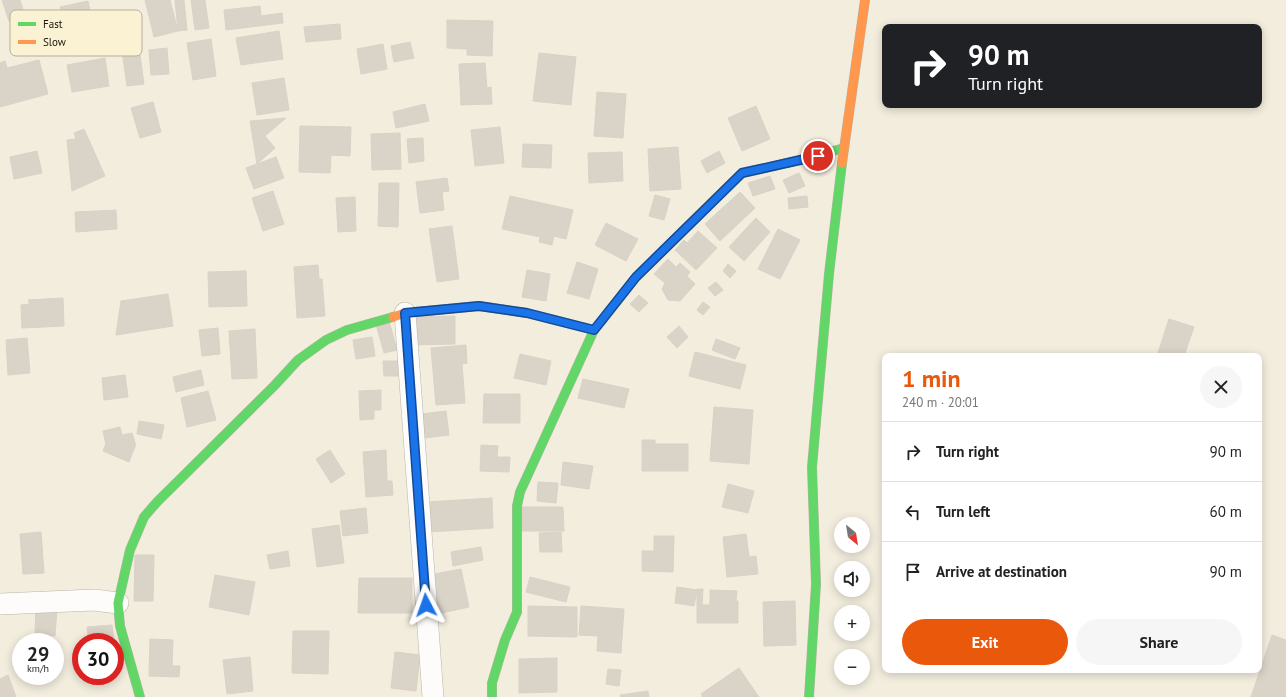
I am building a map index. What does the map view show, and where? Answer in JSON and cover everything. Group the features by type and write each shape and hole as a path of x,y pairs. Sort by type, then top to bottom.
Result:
{"street":[{"path":"809,697 816,584 812,467 829,274 844,148 865,0"},
{"path":"492,697 492,683 505,640 517,612 517,506 520,492 594,330 636,277 742,173 844,148"},
{"path":"140,697 120,626 118,603 130,550 144,516 298,360 326,340 347,330 405,313 479,306 527,313 594,330"},
{"path":"405,313 433,697"},
{"path":"0,604 94,600 118,603"}],"building":[{"path":"2,0 20,0 23,10 10,10 9,21"},
{"path":"145,0 170,0 178,31 154,37"},
{"path":"175,0 184,0 187,30 178,31"},
{"path":"191,0 205,0 209,28 195,30"},
{"path":"88,1 90,10 61,10 60,7"},
{"path":"260,6 261,16 282,13 283,23 226,30 224,10"},
{"path":"447,20 493,21 492,56 467,55 467,49 447,48"},
{"path":"340,24 341,39 306,42 304,27"},
{"path":"279,31 283,59 241,65 236,38"},
{"path":"211,39 216,76 193,80 187,43"},
{"path":"410,42 414,58 394,62 391,46"},
{"path":"383,44 387,69 361,74 357,49"},
{"path":"167,48 169,74 151,75 149,50"},
{"path":"539,53 576,57 571,105 533,101"},
{"path":"123,56 140,56 144,84 127,86"},
{"path":"105,58 109,86 72,92 67,65"},
{"path":"39,60 48,94 0,107 0,63 5,61 7,68"},
{"path":"485,63 487,88 491,87 492,104 461,105 459,64"},
{"path":"284,78 289,110 257,115 252,83"},
{"path":"597,92 626,94 623,138 594,136"},
{"path":"153,102 161,132 140,138 131,108"},
{"path":"425,104 429,121 396,128 393,112"},
{"path":"756,106 770,139 742,151 728,118"},
{"path":"286,118 265,136 275,148 257,164 250,121"},
{"path":"300,126 351,127 350,156 331,155 330,173 299,172"},
{"path":"500,127 504,163 475,166 471,130"},
{"path":"84,129 105,176 72,191 67,140 76,139 74,133"},
{"path":"400,133 401,169 372,170 371,134"},
{"path":"423,138 424,161 409,163 407,139"},
{"path":"523,144 552,145 551,168 522,167"},
{"path":"678,147 681,189 650,191 648,149"},
{"path":"37,151 42,173 14,179 10,157"},
{"path":"719,151 725,163 707,173 701,161"},
{"path":"622,152 623,181 589,183 588,153"},
{"path":"276,157 284,178 254,189 246,168"},
{"path":"799,173 805,186 789,193 783,180"},
{"path":"770,176 775,189 753,196 748,183"},
{"path":"447,178 449,191 442,192 444,210 420,213 416,182"},
{"path":"379,183 399,183 398,227 378,226"},
{"path":"273,191 284,224 263,231 252,198"},
{"path":"740,192 755,208 720,241 705,224"},
{"path":"655,195 670,199 664,220 649,216"},
{"path":"510,196 573,210 566,239 554,236 552,245 539,242 540,237 502,229"},
{"path":"807,196 808,207 789,209 788,198"},
{"path":"355,197 356,231 338,232 336,198"},
{"path":"116,210 117,229 76,232 75,212"},
{"path":"756,218 770,232 744,261 729,247"},
{"path":"606,223 638,239 626,261 595,245"},
{"path":"452,226 459,279 437,282 429,229"},
{"path":"778,229 800,240 780,279 758,269"},
{"path":"698,231 717,248 696,270 675,250 684,240 687,243"},
{"path":"668,259 676,267 680,263 690,272 687,276 695,284 680,301 668,300 662,289 665,283 654,274"},
{"path":"577,262 598,269 589,299 567,293"},
{"path":"728,264 736,271 730,278 723,271"},
{"path":"318,265 319,279 322,279 325,316 297,318 294,267"},
{"path":"527,270 550,274 546,301 522,297"},
{"path":"246,271 247,306 209,307 208,272"},
{"path":"716,282 723,290 715,296 708,288"},
{"path":"168,294 173,326 116,335 121,301"},
{"path":"639,295 648,303 639,312 630,304"},
{"path":"63,298 64,326 22,328 21,305 30,304 28,300"},
{"path":"703,302 710,307 703,315 697,310"},
{"path":"455,316 455,344 410,345 410,317"},
{"path":"1169,319 1194,327 1185,353 1158,353"},
{"path":"389,321 397,350 384,353 376,324"},
{"path":"679,326 688,337 677,348 667,337"},
{"path":"218,328 220,354 202,356 199,330"},
{"path":"255,329 257,378 232,379 229,331"},
{"path":"372,337 375,356 356,359 353,340"},
{"path":"27,338 30,373 8,375 6,340"},
{"path":"716,339 740,348 735,359 712,350"},
{"path":"466,345 467,363 462,364 465,403 436,405 431,348"},
{"path":"695,352 746,365 740,389 689,376"},
{"path":"520,354 551,361 546,385 514,378"},
{"path":"383,361 398,361 398,376 384,376"},
{"path":"201,370 204,385 176,392 173,377"},
{"path":"125,375 128,397 104,400 102,378"},
{"path":"583,379 629,389 624,408 578,398"},
{"path":"381,390 381,410 374,410 374,419 360,420 359,391"},
{"path":"208,391 216,420 187,427 181,398"},
{"path":"484,394 520,394 520,423 483,423"},
{"path":"714,407 753,410 749,464 710,461"},
{"path":"446,411 449,435 425,438 422,414"},
{"path":"139,421 164,425 161,439 137,434"},
{"path":"120,427 122,435 132,433 135,443 107,449 103,431"},
{"path":"110,433 136,444 129,462 103,451"},
{"path":"642,440 655,440 655,444 688,444 688,471 642,471"},
{"path":"481,445 498,446 497,457 510,457 509,472 480,471"},
{"path":"330,450 345,474 331,483 316,459"},
{"path":"386,450 387,481 392,481 393,495 366,497 363,452"},
{"path":"563,462 593,466 589,489 561,485"},
{"path":"538,482 558,483 556,503 537,501"},
{"path":"728,484 754,491 748,513 722,507"},
{"path":"492,498 493,528 429,532 427,502"},
{"path":"522,507 563,507 564,531 522,531"},
{"path":"366,508 368,533 343,536 340,511"},
{"path":"339,525 344,563 317,567 312,529"},
{"path":"41,532 44,573 23,574 20,534"},
{"path":"561,532 562,552 540,552 539,533"},
{"path":"746,534 749,557 756,556 758,574 727,577 723,537"},
{"path":"654,536 674,536 673,572 642,571 642,551 654,551"},
{"path":"481,547 483,560 453,566 451,552"},
{"path":"288,551 290,566 270,569 267,555"},
{"path":"135,555 154,555 153,601 134,601"},
{"path":"461,569 469,607 437,614 429,575"},
{"path":"215,575 255,582 249,615 209,607"},
{"path":"530,577 570,587 566,602 526,592"},
{"path":"359,578 412,578 412,613 358,613"},
{"path":"677,587 697,590 694,606 675,603"},
{"path":"697,589 703,589 702,605 710,605 710,590 737,591 736,601 738,601 738,623 697,623"},
{"path":"795,601 796,645 764,646 763,602"},
{"path":"528,606 577,607 577,637 528,636"},
{"path":"581,606 624,609 621,653 597,651 598,636 579,635"},
{"path":"36,607 57,608 55,633 35,633"},
{"path":"112,625 113,633 88,633 87,627"},
{"path":"293,631 329,631 328,674 292,673"},
{"path":"1272,635 1286,640 1286,697 1251,697 1259,673 1262,673 1262,665"},
{"path":"150,639 173,640 172,666 180,666 179,677 149,676"},
{"path":"395,652 420,655 416,691 391,688"},
{"path":"250,657 253,691 227,694 223,660"},
{"path":"557,658 557,692 519,693 519,659"},
{"path":"739,668 759,697 703,697 701,694"},
{"path":"608,669 621,670 619,686 606,684"},
{"path":"8,675 16,697 0,697 0,679"},
{"path":"648,691 649,697 621,697 620,695"}],"traffic: fast":[{"path":"761,169 844,148"},
{"path":"809,697 816,584 812,467 829,274 842,163"},
{"path":"140,697 120,626 118,603 130,550 144,517 157,502 274,386 298,360 326,340 347,330 393,317"},
{"path":"492,697 492,683 505,640 517,612 517,506 520,492 594,330 603,319"}],"traffic: slow":[{"path":"842,163 865,0"},
{"path":"603,319 636,277 742,173 761,169"},
{"path":"393,317 405,313 479,306 527,313 594,330"}],"route":[{"path":"426,605 405,313 479,306 527,313 594,330 636,277 742,173 818,156"}]}
